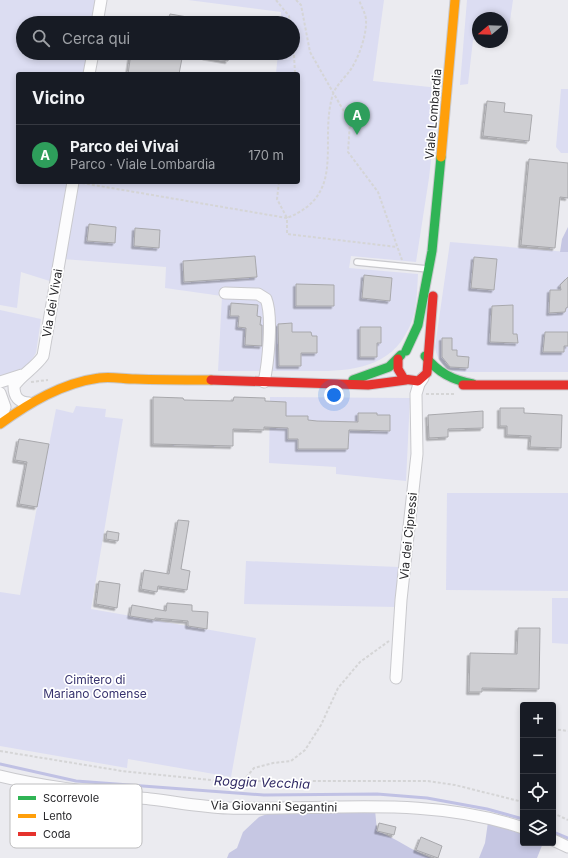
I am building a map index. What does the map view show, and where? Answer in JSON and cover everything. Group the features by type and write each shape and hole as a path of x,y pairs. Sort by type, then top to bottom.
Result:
{"main road":[{"name":"Viale Lombardia","path":"432,380 427,373 433,298 435,229 455,0"},
{"name":"Viale Lombardia","path":"406,351 418,325 435,229"},
{"path":"346,383 389,367 406,351 418,350 424,354 428,360 446,377 473,384"},
{"path":"398,359 397,369 401,376 408,380"},
{"path":"0,424 29,403 57,390 86,381 113,377 132,379 346,383 368,385 408,380 432,380 455,385 568,385"},
{"path":"0,433 32,409 55,397 84,388 132,379"}],"street":[{"path":"98,16 101,0"},
{"path":"90,72 92,60"},
{"name":"Via dei Vivai","path":"29,403 21,402 16,397 14,386 17,381 37,366 43,356 74,184"},
{"path":"225,293 258,294 266,299 268,309 268,351 264,382"},
{"path":"0,382 28,373"},
{"name":"Via dei Cipressi","path":"408,380 416,394"},
{"name":"Via dei Cipressi","path":"396,678 416,458 416,394 419,384 432,380"},
{"path":"0,393 5,407 0,421"},
{"name":"Via Giovanni Segantini","path":"0,776 34,784"},
{"name":"Via Giovanni Segantini","path":"142,798 226,808 416,807 461,813 520,827"},
{"path":"556,841 568,847"}],"lane":[{"path":"357,262 429,269"}],"path":[{"path":"276,0 289,16"},
{"path":"296,0 301,5 310,52 350,122 348,152 378,192 404,267"},
{"path":"86,184 287,218 302,212 319,197 328,168 328,127 333,92 351,70 361,48 366,20 359,0"},
{"path":"294,60 295,72"},
{"path":"279,184 277,199 287,218 287,234 397,247"},
{"path":"243,781 254,768 273,763 291,761 305,750 321,725 338,688 360,662 385,643 399,636"},
{"path":"556,729 568,731"},
{"path":"0,751 122,770 220,781 428,781 455,784 520,801"},
{"path":"556,814 568,820"}],"green space":[{"path":"0,0 102,0 100,16 16,16 16,60 93,60 90,72 16,72 16,184 300,184 300,72 276,72 277,60 300,60 300,16 281,16 281,12 188,0 384,0 373,81 439,88 429,178 416,262 351,256 349,268 418,274 416,302 412,322 400,343 388,355 375,362 344,370 218,371 222,296 165,288 166,267 63,259 56,283 21,272 17,308 0,305"},
{"path":"467,0 513,0 508,34 508,12 472,12 472,48 468,84 460,85"},
{"path":"561,89 568,89 568,153 561,153 556,147"},
{"path":"450,242 568,252 568,372 456,372 441,363 437,356 435,347"},
{"path":"0,310 41,319 36,353 25,370 0,378"},
{"path":"270,397 410,398 406,481 336,474 336,467 269,463"},
{"name":"Cimitero di Mariano Comense","path":"76,406 106,409 105,417 123,419 91,609 256,638 231,777 128,759 127,768 0,746 0,592 20,595 56,409 73,413"},
{"path":"447,493 568,493 568,591 446,590"},
{"path":"246,561 399,567 396,607 244,604"},
{"path":"552,598 568,598 568,644 552,643"}],"shaded area":[{"path":"568,227 568,252 560,252 562,239"},
{"path":"375,810 377,831 431,858 227,858 229,853 237,848 243,832 259,817 270,813"},
{"path":"488,822 520,832 520,846 542,846 537,858 479,858 485,843"}],"building":[{"path":"170,14 182,16 170,16"},
{"path":"130,60 182,60 179,72 128,72"},
{"path":"487,101 505,103 504,112 532,115 529,141 483,136"},
{"path":"529,159 568,163 568,198 560,197 555,248 521,245"},
{"path":"89,224 116,227 115,243 87,241"},
{"path":"135,228 160,230 159,248 134,246"},
{"path":"255,256 257,277 184,282 183,261"},
{"path":"474,257 497,259 494,290 471,288"},
{"path":"364,275 392,278 390,301 362,298"},
{"path":"568,277 568,307 566,308 565,312 549,313 550,290 561,290 560,285"},
{"path":"296,284 334,285 334,306 296,306"},
{"path":"231,303 258,305 257,316 261,317 260,325 262,325 262,346 245,345 246,328 238,327 239,316 230,316"},
{"path":"513,305 513,334 517,334 518,343 490,342 492,306"},
{"path":"292,323 292,332 311,332 312,336 317,336 317,353 301,353 301,366 279,366 278,324"},
{"path":"360,327 381,327 381,343 377,343 377,357 360,357"},
{"path":"545,332 568,332 568,346 564,346 564,352 543,352"},
{"path":"442,338 452,338 452,350 457,350 457,356 469,357 468,368 450,367 442,357"},
{"path":"153,397 183,398 184,400 233,401 234,397 265,398 265,401 286,402 286,416 308,416 308,420 317,421 358,422 358,413 377,413 377,415 390,415 390,431 349,430 348,449 298,449 298,439 288,439 288,428 264,427 264,430 233,429 233,446 153,444"},
{"path":"500,408 524,408 524,413 562,415 561,448 530,447 531,436 507,435 507,426 500,426"},
{"path":"483,411 483,428 448,429 448,437 429,438 428,415"},
{"path":"19,439 49,444 37,507 19,504 27,462 15,460"},
{"path":"178,520 189,521 181,569 190,571 187,590 158,586 157,592 141,589 144,570 169,574"},
{"path":"107,531 119,533 118,541 106,539"},
{"path":"99,581 120,584 117,608 96,604"},
{"path":"167,603 192,605 192,611 208,612 207,629 188,626 188,621 155,618 155,620 130,616 132,605 166,611"},
{"path":"518,628 540,628 539,689 482,688 482,692 469,692 470,653 517,654"},
{"path":"379,823 396,827 394,835 377,831"},
{"path":"421,837 442,846 438,858 416,850"}],"waterway":[{"name":"Roggia Vecchia","path":"0,764 76,781 116,784"},
{"name":"Roggia Vecchia","path":"142,786 264,795 377,794 427,798 487,809 520,818"},
{"name":"Roggia Vecchia","path":"556,833 568,838"}],"traffic: fast":[{"path":"406,351 418,325 432,251 441,157"},
{"path":"353,380 389,367 401,355"},
{"path":"425,356 435,367 446,375 473,384"}],"traffic: slow":[{"path":"441,157 455,0"},
{"path":"0,424 46,395 72,384 99,378 211,380"}],"traffic: jam":[{"path":"398,359 398,369 404,379 418,381 427,373 433,296"},
{"path":"211,380 368,385 406,380"},
{"path":"463,385 568,385"}],"place":[{"name":"Parco dei Vivai","path":"357,135"}]}
